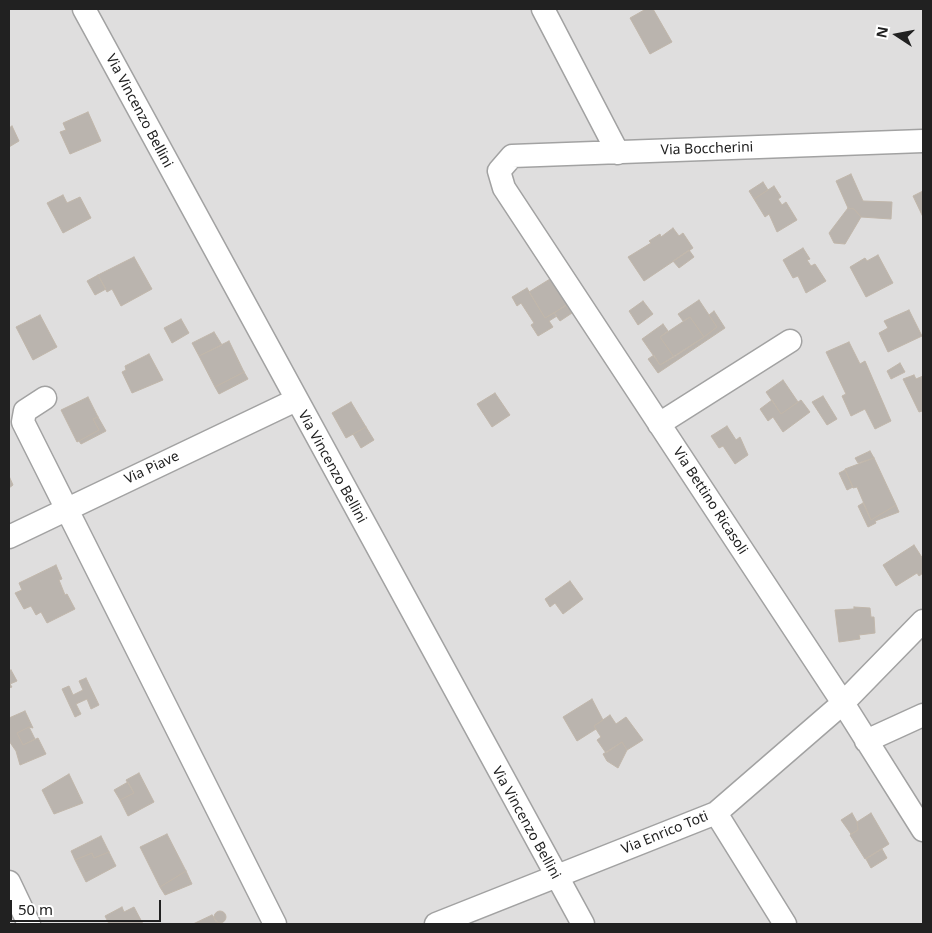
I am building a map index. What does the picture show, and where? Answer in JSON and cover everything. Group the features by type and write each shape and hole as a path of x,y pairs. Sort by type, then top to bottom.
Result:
{"street":[{"name":"Via Vincenzo Bellini","path":"84,9 583,924"},
{"path":"543,9 618,153"},
{"name":"Via Boccherini","path":"499,171 512,156 923,141"},
{"name":"Via Bettino Ricasoli","path":"499,171 504,188 842,703 923,830"},
{"path":"658,424 790,341"},
{"path":"46,398 25,411 23,422 275,924"},
{"name":"Via Piave","path":"9,537 296,400"},
{"name":"Via Enrico Toti","path":"436,924 716,813 842,703 923,621"},
{"path":"866,741 923,715"},
{"path":"716,813 786,924"},
{"path":"9,882 29,924"}],"shaded area":[{"path":"9,9 923,9 923,924 9,924"}],"building":[{"path":"646,9 653,9 672,42 650,54 630,18"},
{"path":"88,112 101,141 70,154 60,132 66,130 63,123"},
{"path":"12,126 19,141 9,147 9,128"},
{"path":"851,174 863,201 892,202 891,219 861,217 854,209 848,208 836,181"},
{"path":"763,182 768,190 754,199 749,191"},
{"path":"774,186 781,197 778,199 782,205 786,202 797,220 777,232 769,214 765,217 754,199"},
{"path":"923,191 923,217 913,196"},
{"path":"63,195 67,203 80,197 91,218 63,233 47,203"},
{"path":"848,208 854,209 861,217 845,244 834,243 829,233"},
{"path":"673,228 679,236 683,233 693,248 644,281 628,257 651,243 649,241 660,234 661,237"},
{"path":"803,248 810,259 807,260 811,266 815,264 826,281 806,293 798,276 793,278 783,260"},
{"path":"689,250 694,257 679,268 673,261"},
{"path":"878,255 893,283 866,297 850,267 865,258 867,261"},
{"path":"134,257 152,289 121,306 112,289 107,292 98,275"},
{"path":"98,275 106,289 95,295 87,281"},
{"path":"550,279 567,305 545,318 529,292"},
{"path":"527,288 545,318 554,313 557,316 549,321 553,327 538,336 531,325 534,323 521,303 517,306 512,297"},
{"path":"699,300 717,327 704,337 690,317 683,321 678,314"},
{"path":"643,301 653,314 638,325 629,311"},
{"path":"566,305 572,313 560,321 554,313"},
{"path":"909,310 922,336 888,352 879,333 888,328 884,321"},
{"path":"714,311 725,328 658,373 648,359 654,355 660,365 704,337 717,327 709,315"},
{"path":"40,315 57,347 33,360 16,327"},
{"path":"690,317 704,337 674,357 660,337"},
{"path":"181,319 189,333 172,343 164,328"},
{"path":"663,324 668,331 660,337 674,357 660,365 642,339"},
{"path":"214,332 222,345 199,356 192,343"},
{"path":"229,341 244,372 215,387 199,356"},
{"path":"849,342 860,364 865,361 891,421 875,429 865,409 851,416 842,396 846,394 826,352"},
{"path":"149,354 163,380 132,393 122,372 126,370 125,366"},
{"path":"900,363 905,372 891,379 887,371"},
{"path":"244,372 248,379 219,394 215,387"},
{"path":"914,375 916,379 923,376 923,414 922,411 919,412 903,379"},
{"path":"783,380 798,402 781,414 766,392"},
{"path":"495,393 510,415 492,427 477,404"},
{"path":"823,396 837,419 827,425 812,402"},
{"path":"88,397 98,417 93,419 99,430 77,442 61,410"},
{"path":"772,400 781,414 801,400 810,412 783,432 773,417 768,421 760,409"},
{"path":"351,402 366,427 346,438 332,413"},
{"path":"98,417 106,431 81,444 79,441 99,430 93,419"},
{"path":"727,426 736,440 740,437 748,455 735,464 723,446 719,448 711,436"},
{"path":"366,427 374,440 361,448 353,434"},
{"path":"870,451 874,458 858,463 855,458"},
{"path":"874,458 896,505 871,520 857,487 853,488 845,469"},
{"path":"845,470 853,487 847,490 839,473"},
{"path":"9,476 13,485 9,488"},
{"path":"863,503 871,520 896,505 899,512 875,521 876,523 868,527 858,506"},
{"path":"914,545 923,559 923,573 919,576 917,573 896,586 883,565"},
{"path":"56,565 62,579 59,580 65,595 67,594 75,609 47,623 41,612 36,615 31,606 24,609 15,593 22,590 19,583"},
{"path":"570,581 583,599 563,614 555,603 550,607 545,599"},
{"path":"854,607 870,608 871,617 874,617 875,633 859,635 860,639 839,642 835,610 854,609"},
{"path":"11,670 17,681 10,684 12,687 9,688 9,671"},
{"path":"86,678 99,705 91,709 87,699 76,704 81,714 75,717 62,689 69,686 73,695 83,690 79,681"},
{"path":"592,699 603,720 594,726 596,729 577,741 563,717"},
{"path":"25,711 33,728 29,727 17,733 23,745 38,738 46,754 20,765 16,751 9,741 9,718"},
{"path":"610,715 616,724 626,717 643,740 627,750 622,742 606,753 597,740 601,737 594,726"},
{"path":"29,727 35,739 23,745 17,733"},
{"path":"622,742 627,750 618,768 607,761 603,754"},
{"path":"139,773 154,802 128,816 120,800 134,793 126,780"},
{"path":"69,774 83,803 54,814 42,790"},
{"path":"128,782 134,793 120,800 114,790"},
{"path":"852,813 857,822 858,830 851,834 841,820"},
{"path":"871,813 889,844 865,859 850,835 858,830 857,822"},
{"path":"167,834 186,871 160,887 140,847"},
{"path":"101,836 109,852 94,858 92,853 75,860 71,851"},
{"path":"882,849 887,858 871,868 866,859"},
{"path":"109,852 116,866 86,882 75,860 92,853 94,858"},
{"path":"186,871 192,884 165,895 160,887"},
{"path":"122,907 124,912 134,907 143,924 109,924 105,916"},
{"path":"218,911 222,911 226,917 222,923 218,923 214,919 214,915"},
{"path":"212,915 219,924 193,924"}]}
